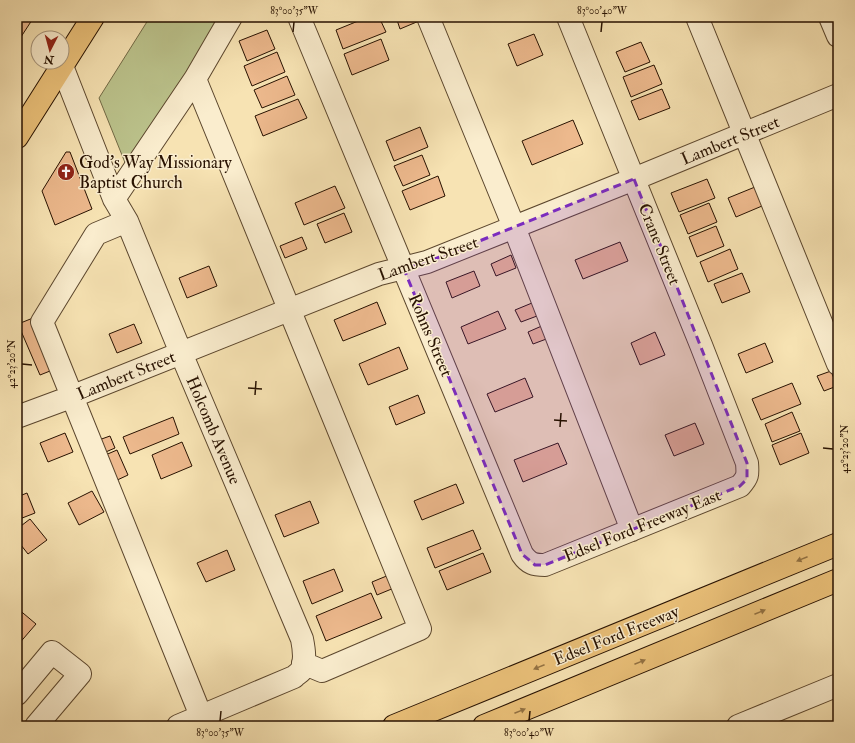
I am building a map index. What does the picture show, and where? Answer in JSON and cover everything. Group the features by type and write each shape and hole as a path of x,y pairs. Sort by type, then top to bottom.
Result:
{"main road":[{"path":"70,53 93,17"},
{"path":"17,138 60,70"},
{"name":"Edsel Ford Freeway","path":"394,726 838,544"},
{"name":"Edsel Ford Freeway","path":"484,726 838,580"}],"street":[{"path":"114,199 195,79 231,17"},
{"name":"Rohns Street","path":"299,17 522,554 526,560 531,563"},
{"path":"428,17 514,227 632,530"},
{"name":"Crane Street","path":"568,17 701,345 747,463 748,473"},
{"path":"697,17 838,364"},
{"path":"830,17 838,36"},
{"name":"Holcomb Avenue","path":"64,70 114,199 127,221 302,639 304,652 303,663"},
{"path":"178,726 294,677 300,672 303,663 322,671 420,629 195,79"},
{"name":"Lambert Street","path":"17,417 71,397 379,274 427,262 838,95"},
{"path":"127,221 96,234 42,322 201,716"},
{"name":"Edsel Ford Freeway East","path":"531,563 536,565 545,565 740,486 746,479 748,473"},
{"path":"17,694 52,652 80,674 36,726"},
{"path":"738,726 838,685"}],"highlighted area":[{"path":"634,179 747,463 747,479 740,486 545,565 535,565 522,554 403,267 427,262"}],"green space":[{"path":"150,17 225,17 128,170 99,98"}],"building":[{"path":"17,17 34,17 17,43"},
{"path":"368,17 379,17 386,32 343,49 336,30"},
{"path":"396,17 418,17 419,21 400,29"},
{"path":"267,30 275,49 247,61 239,41"},
{"path":"534,34 543,55 517,66 508,44"},
{"path":"381,39 389,60 352,75 344,54"},
{"path":"641,42 650,62 625,72 616,52"},
{"path":"277,52 285,72 252,86 244,66"},
{"path":"654,65 662,84 631,97 623,77"},
{"path":"287,76 295,95 262,108 254,90"},
{"path":"662,89 670,108 639,120 631,101"},
{"path":"298,99 307,118 263,136 255,116"},
{"path":"573,120 583,144 532,165 522,141"},
{"path":"420,127 428,147 394,161 386,141"},
{"name":"God's Way Missionary Baptist Church","path":"66,152 70,152 92,209 55,225 42,191"},
{"path":"422,155 430,175 403,186 394,166"},
{"path":"438,176 445,196 410,210 402,191"},
{"path":"707,179 715,198 679,212 671,193"},
{"path":"335,186 345,208 304,225 295,203"},
{"path":"755,187 762,206 736,217 728,198"},
{"path":"709,203 717,222 688,234 680,215"},
{"path":"344,213 352,232 325,243 317,224"},
{"path":"716,226 724,246 697,257 689,237"},
{"path":"302,237 307,249 285,258 280,246"},
{"path":"620,242 628,261 583,279 575,260"},
{"path":"730,249 738,269 708,282 700,262"},
{"path":"511,255 516,268 496,276 491,264"},
{"path":"209,266 217,286 187,298 179,278"},
{"path":"474,271 480,286 452,298 446,282"},
{"path":"742,273 750,292 722,303 714,284"},
{"path":"377,302 386,324 343,341 334,320"},
{"path":"532,303 537,316 521,322 515,310"},
{"path":"498,311 506,329 468,344 461,327"},
{"path":"33,318 55,369 40,375 18,324"},
{"path":"134,324 142,343 117,353 109,334"},
{"path":"544,325 549,338 533,344 528,332"},
{"path":"655,332 665,355 640,365 631,343"},
{"path":"765,343 773,362 746,373 738,354"},
{"path":"399,347 408,369 368,385 359,364"},
{"path":"831,371 837,386 824,391 817,376"},
{"path":"525,378 533,397 495,412 487,394"},
{"path":"792,383 801,404 761,420 752,399"},
{"path":"418,395 425,413 396,425 389,407"},
{"path":"792,412 800,431 772,442 765,424"},
{"path":"173,417 179,434 130,454 123,437"},
{"path":"695,423 704,444 674,456 665,435"},
{"path":"65,433 73,452 48,462 40,443"},
{"path":"801,433 809,453 780,465 772,445"},
{"path":"110,436 115,448 101,454 96,441"},
{"path":"182,442 192,466 161,479 152,455"},
{"path":"558,443 567,464 523,482 514,460"},
{"path":"117,450 128,475 113,482 103,456"},
{"path":"456,484 464,503 422,520 414,501"},
{"path":"92,491 104,512 79,525 68,503"},
{"path":"27,493 35,513 17,520 17,497"},
{"path":"310,501 319,523 284,537 275,515"},
{"path":"30,519 47,540 28,554 17,540 17,529"},
{"path":"473,530 481,549 435,568 427,548"},
{"path":"227,550 235,570 206,582 197,563"},
{"path":"483,553 491,572 447,590 439,571"},
{"path":"334,569 343,591 312,604 303,581"},
{"path":"389,575 394,588 377,595 372,582"},
{"path":"371,593 382,618 326,641 316,616"},
{"path":"17,608 36,624 17,646"}],"place":[{"name":"God's Way Missionary Baptist Church","path":"66,172"}]}
